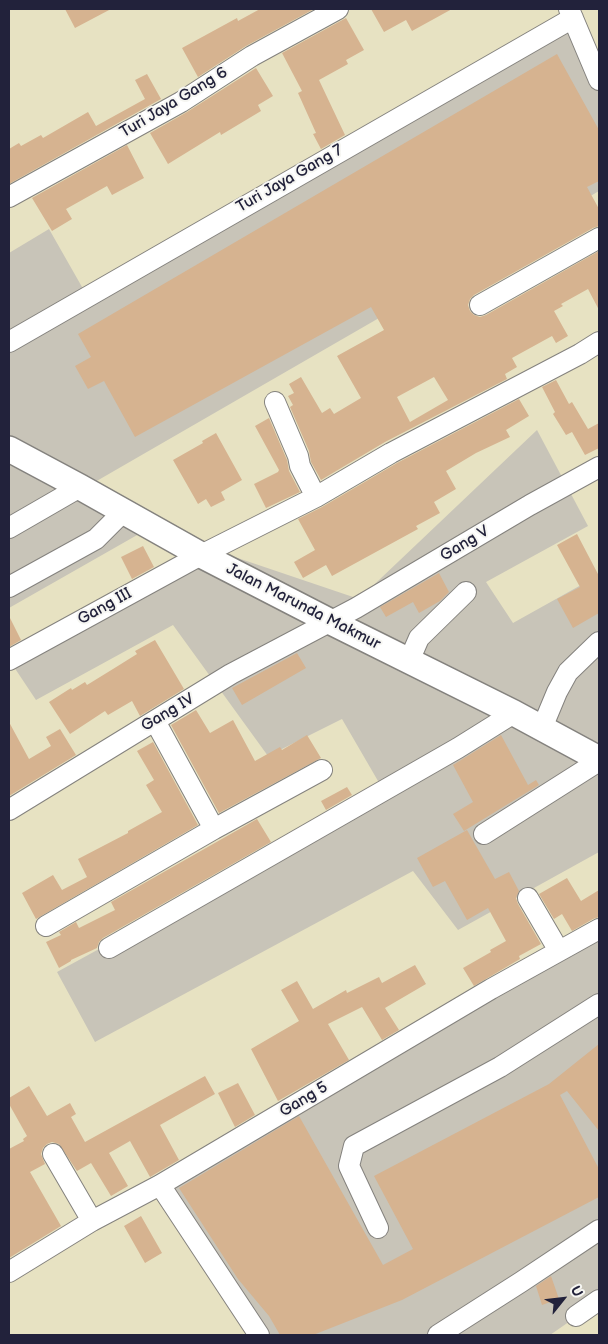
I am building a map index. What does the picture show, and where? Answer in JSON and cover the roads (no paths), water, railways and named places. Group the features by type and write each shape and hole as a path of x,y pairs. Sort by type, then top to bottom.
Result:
{"main road":[{"name":"Jalan Marunda Makmur","path":"9,449 201,554 331,622 514,713 599,760"}],"street":[{"name":"Turi Jaya Gang 6","path":"9,197 181,102 252,56 338,9"},
{"path":"571,13 599,80"},
{"name":"Turi Jaya Gang 7","path":"9,342 571,13"},
{"path":"480,305 599,238"},
{"name":"Gang III","path":"9,660 201,554 316,497 391,453 580,354 599,342"},
{"path":"275,402 298,456 300,466 316,497"},
{"name":"Gang V","path":"331,622 530,505 599,467"},
{"path":"9,528 80,487"},
{"path":"9,588 96,539 124,511"},
{"path":"409,660 419,638 466,592"},
{"name":"Gang IV","path":"9,810 231,674 331,622"},
{"path":"542,728 557,692 568,672 598,645"},
{"path":"109,948 458,748 514,713"},
{"path":"155,721 214,829"},
{"path":"484,834 599,760"},
{"path":"46,926 214,829 322,770"},
{"path":"528,898 560,951"},
{"name":"Gang 5","path":"9,1272 92,1221 160,1185 491,989 599,929"},
{"path":"378,1228 349,1166 354,1146 500,1067 599,1004"},
{"path":"53,1154 92,1221"},
{"path":"160,1185 259,1335"},
{"path":"438,1335 599,1230"},
{"path":"576,1316 599,1300"}]}
